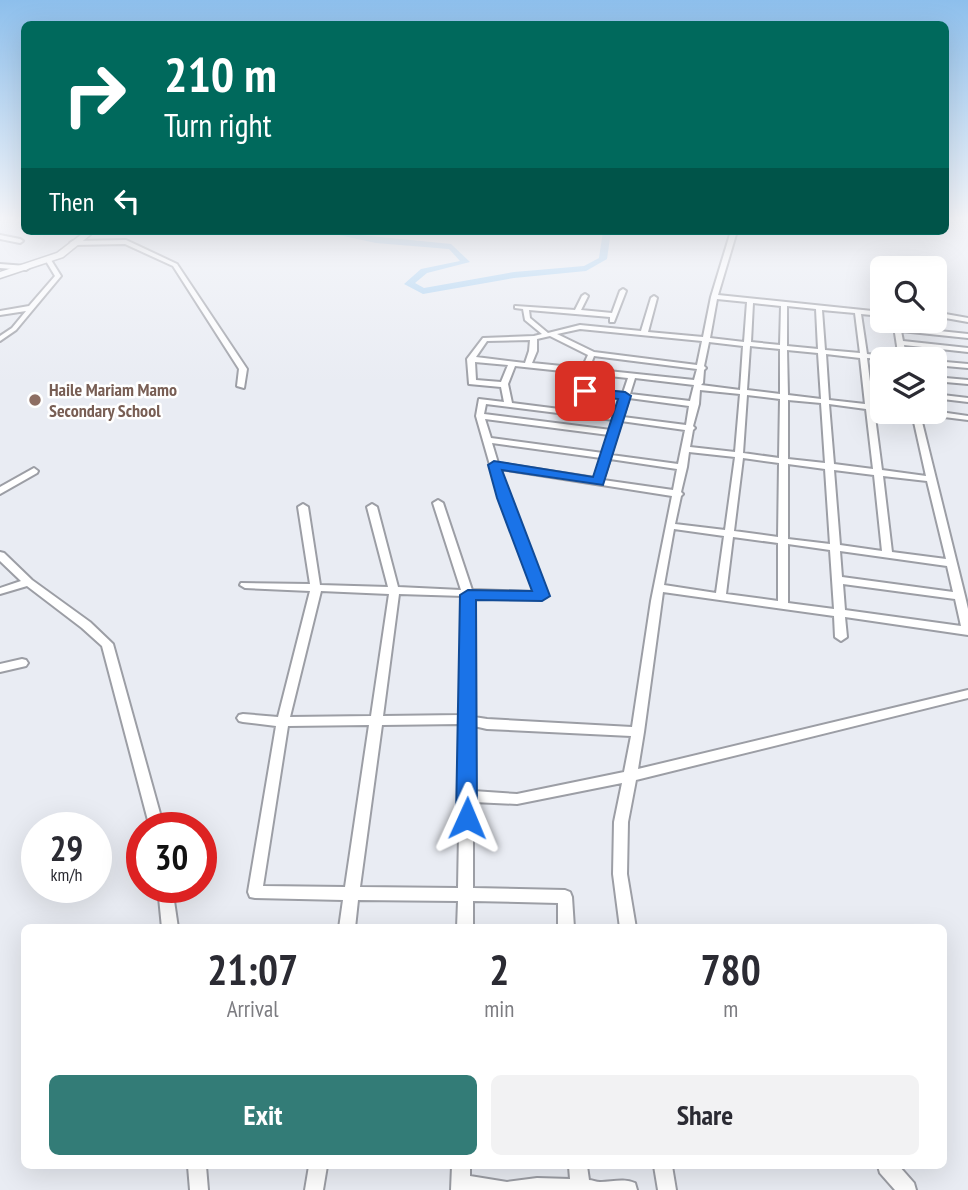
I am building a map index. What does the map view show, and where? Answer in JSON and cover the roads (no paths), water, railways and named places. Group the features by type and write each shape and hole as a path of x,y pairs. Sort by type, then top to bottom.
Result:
{"street":[{"path":"0,340 12,330 58,276 56,273"},
{"path":"182,273 243,369 241,386"},
{"path":"627,924 620,874 621,822 638,732 659,588 714,297 721,273"},
{"path":"609,330 623,291"},
{"path":"577,312 585,296"},
{"path":"714,297 870,313"},
{"path":"644,334 654,299"},
{"path":"721,596 739,456 750,302"},
{"path":"783,606 784,305"},
{"path":"517,307 614,315"},
{"path":"0,313 31,308"},
{"path":"526,308 527,319 549,334 592,354 702,368"},
{"path":"819,309 841,637"},
{"path":"471,359 632,376 870,407 858,312"},
{"path":"947,316 968,320"},
{"path":"504,385 472,382 471,359 485,339 534,338 580,327 870,357"},
{"path":"0,332 12,330"},
{"path":"899,333 901,347"},
{"path":"938,333 968,336"},
{"path":"528,365 534,338"},
{"path":"900,343 968,350"},
{"path":"584,371 592,354"},
{"path":"509,405 504,385 513,363"},
{"path":"947,364 968,366"},
{"path":"598,482 632,376"},
{"path":"947,380 968,382"},
{"path":"585,391 695,404"},
{"path":"947,398 968,400"},
{"path":"245,585 542,596 504,498 480,416 482,401 691,428"},
{"path":"947,415 968,418"},
{"path":"480,416 613,433"},
{"path":"872,424 888,556"},
{"path":"659,588 968,631 916,424"},
{"path":"487,440 683,467"},
{"path":"687,449 931,479"},
{"path":"494,465 678,494"},
{"path":"0,491 34,471"},
{"path":"438,503 468,595 469,720 465,924"},
{"path":"303,507 316,589 283,722 255,892 351,896 465,892 565,897 566,924"},
{"path":"348,924 394,592 372,507"},
{"path":"671,526 951,563"},
{"path":"0,555 28,582 107,644 153,812"},
{"path":"838,580 960,596"},
{"path":"0,591 28,582"},
{"path":"0,668 22,663"},
{"path":"467,796 517,799 629,776 968,694"},
{"path":"243,718 283,722 469,720 486,724 638,732"},
{"path":"167,903 170,924"},
{"path":"197,1169 199,1190"},
{"path":"314,1190 318,1169"},
{"path":"510,1190 537,1187 585,1190 579,1169"},
{"path":"664,1169 667,1190"},
{"path":"890,1169 907,1190"},
{"path":"460,1180 504,1190"},
{"path":"607,1190 628,1190"}],"waterway":[{"path":"422,273 409,284 423,291 539,273"}],"place":[{"name":"Haile Mariam Mamo Secondary School","path":"35,400"}]}
